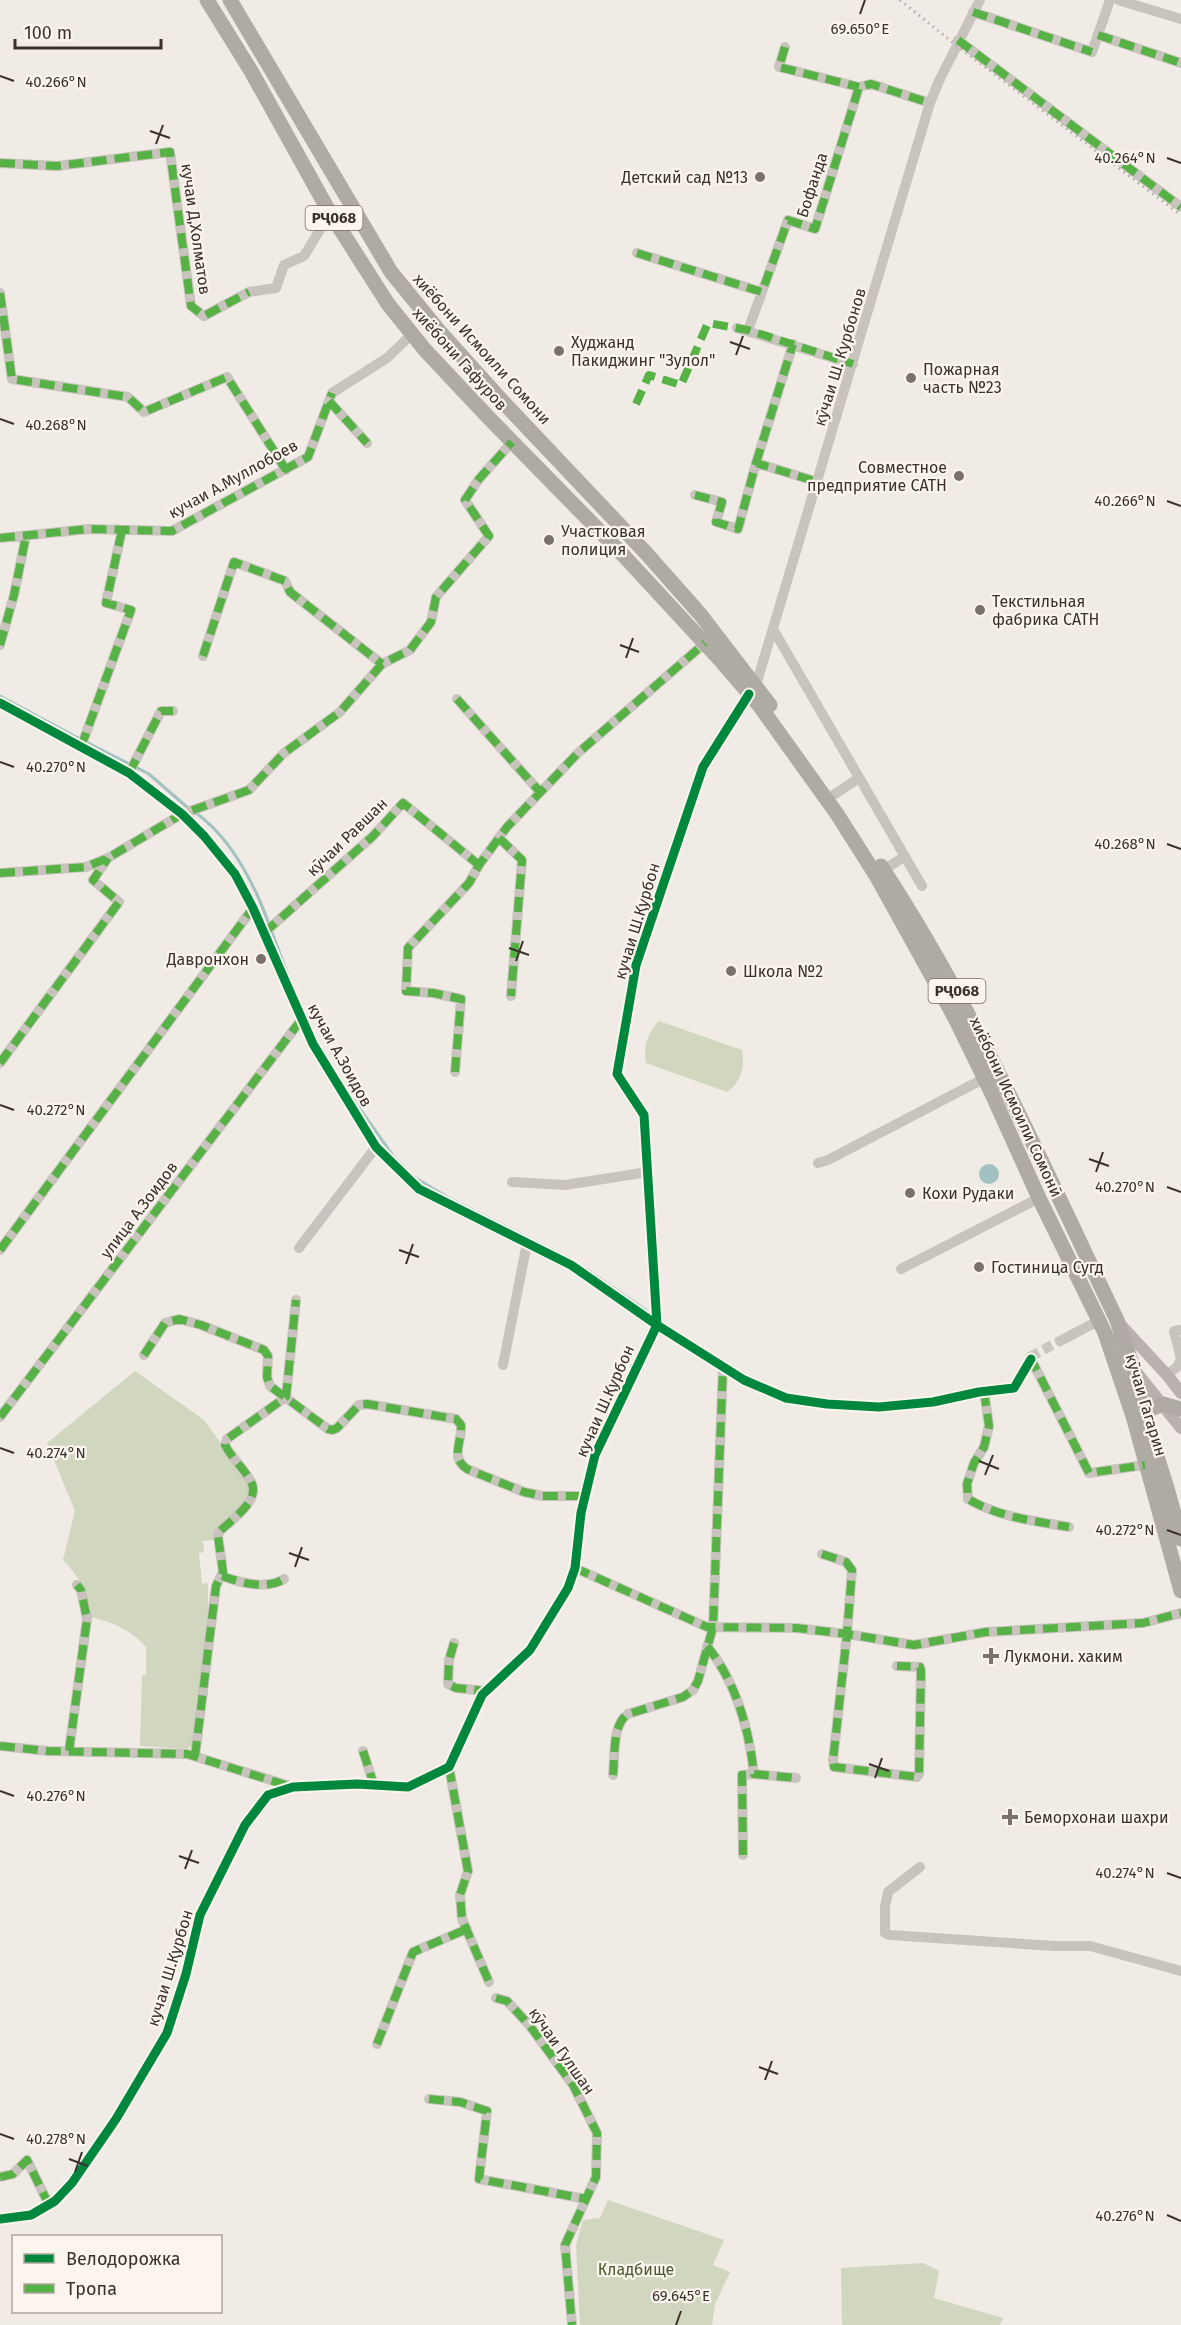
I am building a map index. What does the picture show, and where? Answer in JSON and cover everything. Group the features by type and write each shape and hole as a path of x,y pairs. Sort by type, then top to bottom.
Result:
{"highway":[{"name":"хиёбони Гафуров","path":"207,0 251,71 330,213 388,304 412,334 488,417 624,556 705,643 753,689"},
{"name":"хиёбони Исмоили Сомони","path":"230,0 391,272 440,332 504,403 646,553 700,614 753,689"},
{"path":"251,71 268,62"},
{"path":"488,417 504,403"},
{"name":"хиёбони Исмоили Сомонӣ","path":"753,689 834,794 933,948 976,1027 1117,1320"},
{"name":"хиёбони Исмоили Сомонӣ","path":"753,689 877,877 955,1018 1101,1327"},
{"name":"кӯчаи Гагарин","path":"1117,1320 1132,1367 1145,1465 1181,1591"},
{"name":"кӯчаи Гагарин","path":"1101,1327 1138,1414 1148,1427 1181,1539"},
{"path":"1138,1414 1172,1409"},
{"path":"1148,1427 1151,1416 1172,1409"}],"main road":[{"name":"хиёбони Исмоили Сомонӣ","path":"1117,1320 1181,1393"},
{"name":"хиёбони Исмоили Сомонӣ","path":"1101,1327 1132,1367 1172,1409"},
{"name":"РҶ068","path":"1172,1409 1181,1428"}],"street":[{"name":"кӯчаи Ш. Курбонов","path":"753,689 854,364 930,103 958,40 980,0"},
{"path":"973,12 1092,52 1110,0"},
{"path":"1118,0 1181,19"},
{"path":"1098,35 1181,63"},
{"path":"958,40 1181,207"},
{"path":"785,46 779,67 859,87 871,84 930,103"},
{"name":"Бофанда","path":"854,364 743,329 762,292 788,220 815,229 859,87"},
{"name":"кучаи Д,Холматов","path":"0,163 57,166 170,152 191,306 204,316 249,292 276,288 284,266 304,256 330,213"},
{"path":"637,253 762,292"},
{"path":"0,293 12,379 128,397 144,412 227,376 286,470"},
{"path":"367,443 330,397 387,358 412,334"},
{"path":"695,495 722,502 716,522 738,529 793,344"},
{"name":"кучаи А.Муллобоев","path":"0,538 89,529 172,531 308,457 330,397"},
{"path":"0,873 86,867 108,858 189,812 249,790 284,753 340,712 382,664 410,650 431,622 436,597 489,536 465,500 479,479 512,442"},
{"path":"756,463 818,482"},
{"path":"83,743 131,610 106,603 122,530"},
{"path":"0,645 14,596 26,536"},
{"path":"203,656 234,562 285,581 290,592 382,664"},
{"path":"773,629 922,886"},
{"path":"455,1072 461,999 433,993 406,991 408,948 469,883 499,838 540,792 578,753 705,643"},
{"name":"кучаи Ш.Қурбон","path":"0,2219 31,2215 49,2205 72,2183 116,2119 167,2033 186,1974 200,1915 245,1825 268,1795 293,1787 374,1785 408,1787 449,1767 482,1695 530,1650 568,1588 576,1568 584,1496 595,1455 657,1325 644,1115 617,1074 636,965 703,767 753,689"},
{"path":"457,699 540,792"},
{"name":"кучаи А.Зоидов","path":"0,703 83,743 189,812 204,836 235,874 268,930 301,1020 375,1147 418,1189 571,1265 657,1325 744,1380 786,1398 827,1404 879,1407 933,1402 984,1391 1014,1388 1030,1358 1089,1473 1145,1465"},
{"path":"129,773 160,711 173,711"},
{"path":"834,794 859,778"},
{"name":"кӯчаи Равшан","path":"268,930 373,836 403,803 479,865"},
{"path":"499,838 522,860 511,996"},
{"path":"884,870 905,856"},
{"path":"0,1063 119,902 93,880 108,858"},
{"path":"0,1250 253,908"},
{"name":"улица А.Зоидов","path":"0,1417 301,1020"},
{"path":"818,1163 828,1160 985,1078"},
{"path":"299,1248 375,1147"},
{"path":"512,1182 565,1185 648,1172"},
{"path":"901,1269 1039,1198"},
{"path":"503,1365 527,1243"},
{"path":"195,1756 216,1586 222,1576 219,1532 251,1500 253,1492 252,1484 225,1445 227,1439 286,1397 296,1300"},
{"path":"144,1355 165,1323 179,1318 201,1325 264,1350 268,1356 270,1386 328,1429 333,1430 359,1405 367,1404 456,1419 461,1425 462,1433 457,1458 460,1464 467,1469 524,1492 542,1496 584,1496"},
{"path":"1060,1341 1101,1327"},
{"path":"1167,1375 1177,1367 1181,1359 1174,1331 1181,1330"},
{"path":"613,1775 618,1726 621,1718 683,1697 693,1690 698,1681 708,1646 713,1627 723,1366"},
{"path":"984,1391 988,1426 984,1447 974,1463 967,1484 968,1499 981,1507 1010,1516 1069,1527"},
{"path":"822,1554 846,1562 852,1570 834,1767 917,1777 919,1774 921,1671 920,1668 897,1666"},
{"path":"576,1568 707,1627 796,1628 914,1645 986,1632 1143,1623 1181,1613"},
{"path":"222,1576 237,1582 274,1585 284,1579"},
{"path":"69,1751 87,1619 81,1590 77,1585"},
{"path":"454,1644 448,1660 448,1684 456,1688 486,1691"},
{"path":"708,1646 729,1677 752,1752 754,1774"},
{"path":"0,1746 195,1756 293,1787"},
{"path":"363,1751 374,1785"},
{"path":"449,1767 468,1870 460,1895 462,1919 489,1982"},
{"path":"743,1855 742,1775 796,1778"},
{"path":"920,1867 888,1892 885,1908 885,1933 1055,1946 1090,1946 1181,1971"},
{"path":"377,2044 413,1952 467,1929"},
{"name":"кӯчаи Гулшан","path":"496,1998 507,2001 530,2026 573,2085 597,2133 596,2177 565,2245 572,2325"},
{"path":"429,2099 460,2102 487,2111 479,2179 586,2199"},
{"path":"0,2177 13,2174 27,2160 49,2205"}],"green space":[{"path":"659,1021 742,1050 742,1068 736,1084 727,1092 646,1063 647,1040 651,1030"},
{"path":"135,1371 204,1420 251,1486 251,1497 214,1540 203,1541 204,1552 199,1553 202,1584 208,1583 208,1617 196,1743 187,1749 140,1746 142,1675 146,1675 146,1647 121,1628 90,1617 82,1586 75,1573 63,1560 75,1511 47,1443"},
{"name":"Кладбище","path":"608,2200 724,2240 713,2265 730,2272 715,2304 712,2325 580,2325 576,2245 583,2220 600,2218"},
{"path":"923,2263 939,2271 934,2298 1003,2318 1000,2325 842,2325 841,2268"}],"water":[{"path":"989,1164 996,1167 999,1174 996,1181 989,1184 982,1181 979,1174 982,1167"}],"waterway":[{"path":"0,696 80,739"},
{"path":"86,742 149,774 188,808"},
{"path":"196,813 231,849 249,878 269,924"},
{"path":"271,930 290,980"},
{"path":"353,1099 394,1157 407,1170"},
{"path":"414,1177 449,1198 570,1259"},
{"path":"586,1269 647,1311"}],"tunnel":[{"path":"1030,1357 1060,1341"}],"railway":[{"path":"900,0 1181,215"}],"marked path":[{"path":"973,12 1092,52"},
{"path":"1098,35 1181,63"},
{"path":"958,40 1181,207"},
{"path":"785,47 779,67 859,87"},
{"path":"637,253 762,292 788,220 815,229 859,87 871,84 930,103"},
{"path":"0,163 57,166 170,152 191,306 204,316 249,292"},
{"path":"0,293 12,379 128,397 144,412 227,377 286,470"},
{"path":"636,404 649,375 681,385 708,323 748,330 853,364"},
{"path":"756,463 793,344"},
{"path":"0,538 89,529 172,531 308,457 332,393"},
{"path":"329,401 367,443"},
{"path":"0,873 86,867 108,858 182,814 249,790 284,753 340,712 382,664 410,650 431,622 436,597 489,536 465,500 479,479 512,442"},
{"path":"695,495 722,502 716,522 738,529 756,463 818,482"},
{"path":"81,747 131,610 106,603 122,530"},
{"path":"0,645 14,595 26,536"},
{"path":"203,656 234,562 285,581 290,592 382,664"},
{"path":"455,1072 461,999 433,993 406,991 408,948 469,883 479,865 507,827 578,753 705,643"},
{"path":"457,699 540,792"},
{"path":"129,773 161,711 173,711"},
{"path":"264,933 373,836 403,803 479,865"},
{"path":"499,838 522,860 511,996"},
{"path":"0,1063 119,902 93,880 108,858"},
{"path":"0,1250 253,908"},
{"path":"0,1417 301,1020"},
{"path":"195,1756 216,1586 223,1572 218,1536 219,1532 248,1504 253,1491 252,1484 243,1469 225,1445 227,1439 286,1397 296,1300"},
{"path":"144,1355 165,1323 179,1319 201,1325 264,1350 268,1356 267,1377 270,1386 328,1429 337,1428 359,1405 367,1404 456,1419 461,1425 459,1460 467,1469 524,1492 542,1496 584,1496"},
{"path":"1030,1357 1089,1473 1145,1465"},
{"path":"613,1775 615,1742 619,1725 623,1719 628,1714 683,1697 693,1690 698,1681 713,1627 723,1366"},
{"path":"984,1391 989,1426 984,1447 974,1463 967,1484 968,1499 1004,1514 1069,1527"},
{"path":"822,1554 846,1562 852,1570 834,1767 917,1777 919,1774 921,1671 920,1667 897,1666"},
{"path":"575,1568 707,1627 796,1628 914,1645 986,1632 1143,1623 1181,1613"},
{"path":"222,1576 262,1585 284,1579"},
{"path":"69,1751 87,1619 81,1590 77,1585"},
{"path":"454,1643 449,1660 448,1684 456,1688 486,1691"},
{"path":"707,1646 733,1690 745,1723 754,1774 796,1778"},
{"path":"0,1746 48,1751 187,1754 292,1787"},
{"path":"363,1751 374,1785"},
{"path":"449,1767 468,1871 460,1895 462,1919 489,1982"},
{"path":"743,1855 742,1775 754,1774"},
{"path":"377,2044 413,1952 467,1929"},
{"path":"496,1998 507,2001 530,2026 573,2085 597,2133 596,2177 565,2245 572,2325"},
{"path":"429,2099 460,2102 487,2111 479,2179 586,2199"},
{"path":"0,2177 13,2174 27,2160 49,2205"}],"cycle path":[{"path":"0,2219 31,2215 55,2201 72,2183 116,2119 167,2033 186,1974 200,1915 245,1825 268,1795 293,1787 357,1784 408,1787 449,1767 482,1695 530,1650 568,1588 575,1568 581,1513 595,1455 657,1325 644,1115 617,1074 636,965 703,767 749,694"},
{"path":"0,703 129,773 182,814 204,836 235,874 253,908 313,1044 376,1147 419,1189 571,1265 657,1325 744,1380 786,1398 827,1404 879,1407 933,1402 979,1392 1014,1388 1031,1359"}],"place":[{"name":"Детский сад №13","path":"760,177"},
{"name":"Худжанд Пакиджинг \"Зулол\"","path":"559,351"},
{"name":"Пожарная часть №23","path":"911,378"},
{"name":"Совместное предприятие CATH","path":"959,476"},
{"name":"Участковая полиция","path":"549,540"},
{"name":"Текстильная фабрика САТН","path":"980,610"},
{"name":"Давронхон","path":"261,959"},
{"name":"Школа №2","path":"731,971"},
{"name":"Кохи Рудаки","path":"910,1193"},
{"name":"Гостиница Сугд","path":"979,1267"},
{"name":"Лукмони. хаким","path":"991,1656"},
{"name":"Беморхонаи шахри","path":"1010,1817"}]}
